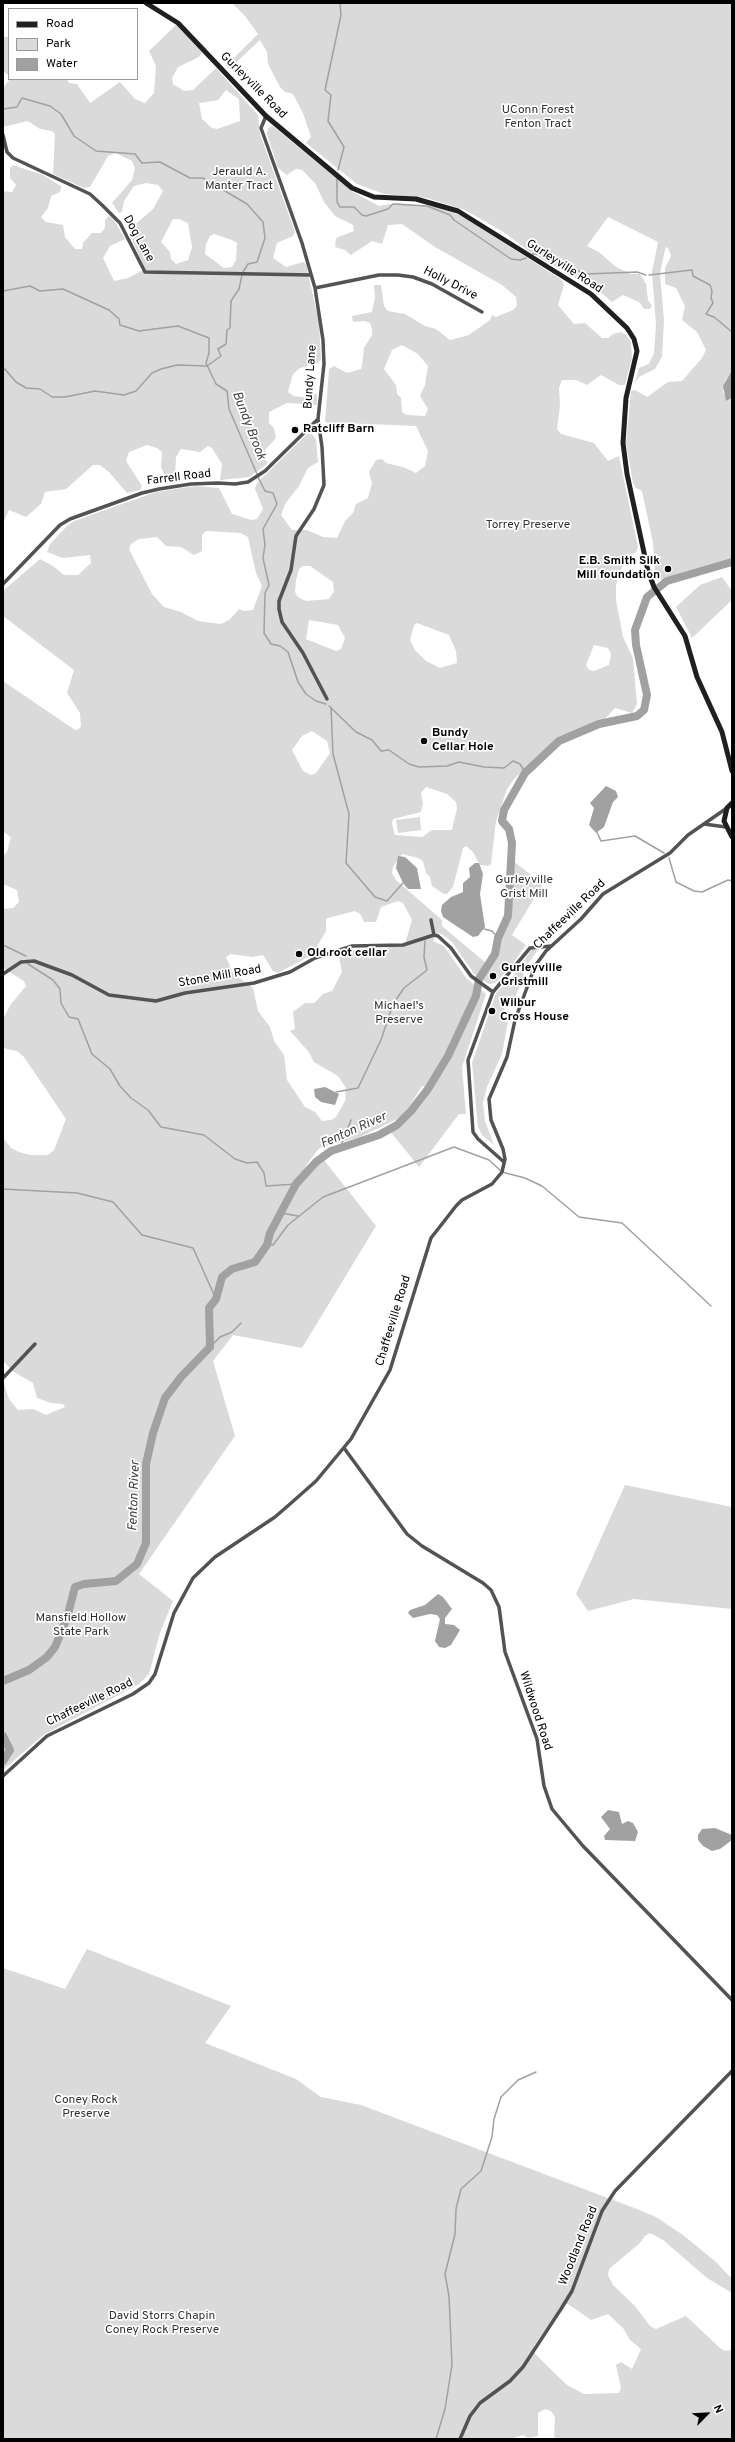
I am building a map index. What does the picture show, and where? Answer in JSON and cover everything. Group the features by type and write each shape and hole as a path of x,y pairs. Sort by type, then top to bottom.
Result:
{"street":[{"name":"Gurleyville Road","path":"146,3 178,23 266,116 352,188 374,197 416,199 458,210 591,294 627,328 634,339 637,351 624,413 624,457 648,571 654,587 685,636 697,677 722,732 732,771"},
{"name":"Bundy Lane","path":"266,116 261,128 315,288 323,340 324,364 318,419 322,447 324,485 314,509 296,536 291,570 279,601 279,609 282,622 304,653 327,699"},
{"name":"Dog Lane","path":"3,135 7,152 13,158 90,194 102,205 120,223 145,272 311,275"},
{"name":"Holly Drive","path":"315,288 379,275 406,276 432,284 482,312"},
{"name":"Farrell Road","path":"3,584 60,525 70,519 142,493 159,489 191,484 218,482 235,484 248,482 265,471 318,419"},
{"path":"732,803 727,808 724,821 726,828 732,837"},
{"name":"Chaffeeville Road","path":"3,1776 47,1736 133,1694 150,1683 155,1674 174,1613 193,1578 225,1549 275,1517 316,1480 344,1448 359,1427 390,1370 431,1238 459,1203 492,1184 502,1172 504,1162 503,1149 489,1113 489,1098 508,1057 515,1020 526,986 535,966 550,946 582,919 603,894 670,853 704,824 727,808"},
{"path":"704,824 726,828"},
{"path":"431,920 434,936 438,936 451,948 471,976 493,992"},
{"name":"Stone Mill Road","path":"3,974 21,962 34,961 78,978 109,995 156,1001 185,993 254,983 290,972 315,958 352,946 403,945 434,936"},
{"path":"504,1162 476,1137 471,1117 468,1062 493,992 530,948 550,946"},
{"path":"3,1378 35,1344"},
{"name":"Wildwood Road","path":"344,1448 407,1534 422,1546 483,1583 491,1590 499,1607 505,1652 536,1739 544,1786 552,1809 583,1846 732,2000"},
{"name":"Woodland Road","path":"460,2439 470,2416 476,2408 510,2381 523,2367 572,2292 602,2211 615,2191 732,2071"}],"green space":[{"name":"UConn Forest Fenton Tract","path":"232,3 732,3 732,370 725,381 723,392 728,401 732,398 732,563 669,578 662,584 660,577 655,572 653,543 642,491 636,488 633,483 626,443 631,391 635,390 647,397 668,382 682,381 702,358 706,350 697,332 682,320 685,306 676,288 665,284 665,268 671,256 668,248 666,247 665,250 660,273 664,321 662,357 655,369 639,377 635,383 639,368 649,364 654,353 656,325 652,272 658,242 608,217 587,246 599,252 616,267 631,274 640,274 646,284 648,300 652,306 650,309 644,309 639,302 623,295 612,302 599,291 533,254 505,233 465,210 427,198 384,194 357,184 306,143 311,137 303,113 293,94 285,92 280,87 268,64 267,52 260,40 229,69 226,66 258,34 245,16"},
{"name":"Jerauld A. Manter Tract","path":"176,25 202,52 199,57 178,67 172,78 173,84 184,91 193,90 216,68 258,115 260,134 295,232 293,236 277,243 273,258 286,267 303,262 306,264 319,323 321,360 317,363 300,368 293,374 288,392 294,396 308,398 317,393 317,405 287,403 269,412 269,423 274,428 276,438 265,450 267,464 249,477 220,480 222,464 212,448 208,446 200,452 181,449 176,457 175,480 168,482 161,467 162,452 157,448 147,445 129,452 126,461 142,486 140,490 127,493 109,472 100,465 93,465 66,489 45,492 41,504 26,517 9,510 3,523 3,191 12,192 16,185 10,178 10,168 13,165 43,175 61,186 60,192 51,196 48,208 41,217 46,222 63,225 65,237 75,249 82,249 83,243 92,233 101,233 105,228 105,220 109,216 113,218 125,239 110,246 103,258 114,281 128,278 145,269 133,242 131,228 153,209 163,191 158,185 146,183 134,186 124,201 122,212 119,213 112,203 132,180 135,168 132,161 116,153 108,156 90,187 84,188 53,174 55,134 52,131 40,129 28,121 3,127 3,88 9,80 68,80 69,83 77,84 90,103 120,82 135,99 145,103 154,93 156,66 149,51","holes":["226,90 239,99 240,121 217,129 212,128 202,119 199,103 218,100","173,219 179,219 188,223 192,247 188,260 176,264 171,259 170,252 161,242","214,234 237,243 236,260 232,267 224,268 205,254 206,244 210,236"]},
{"path":"3,37 8,37 8,75 3,71"},
{"path":"273,126 353,192 379,206 396,203 437,207 462,216 562,280 564,285 558,305 574,324 585,323 602,338 608,338 613,334 621,332 626,335 631,342 632,358 625,385 619,385 601,375 587,385 576,380 562,380 559,388 560,406 557,429 561,434 594,443 608,461 619,456 638,547 636,552 627,558 619,574 616,586 616,600 623,637 633,658 637,704 632,713 615,708 603,721 560,736 514,779 507,789 496,821 491,864 488,866 480,865 473,852 466,846 463,848 453,887 447,894 444,894 432,886 430,877 426,873 423,861 418,858 402,854 393,867 392,873 396,880 442,920 442,926 486,963 499,946 504,930 510,886 508,857 543,884 512,935 526,945 509,969 495,983 489,984 475,975 452,942 443,935 438,933 433,941 444,946 467,979 486,994 462,1067 466,1114 459,1114 419,1167 389,1130 414,1108 427,1088 422,1086 406,1112 397,1119 360,1137 320,1148 305,1167 324,1160 376,1226 302,1348 233,1335 213,1361 235,1436 139,1574 173,1601 160,1633 149,1674 139,1684 43,1735 3,1770 3,1381 9,1399 18,1410 33,1409 46,1415 65,1407 63,1404 51,1403 37,1398 33,1383 14,1372 3,1361 3,1138 11,1148 19,1152 30,1155 48,1155 54,1150 66,1119 24,1057 17,1051 6,1049 3,1046 4,1017 11,1004 26,986 24,981 3,968 3,909 13,908 19,902 17,890 3,884 3,855 7,852 11,837 3,832 3,681 75,730 78,730 81,726 80,713 67,693 74,670 3,616 3,591 40,559 53,566 64,575 78,575 91,563 90,555 63,558 47,552 50,544 67,526 74,521 156,492 195,486 219,488 232,514 251,520 257,519 263,509 255,489 257,483 308,433 313,435 316,440 318,462 308,468 299,486 285,504 281,515 292,530 307,530 323,537 337,538 345,521 353,513 356,504 368,498 372,483 369,472 376,460 382,459 386,463 403,467 416,473 425,466 428,451 416,426 342,423 330,425 325,421 329,369 334,366 347,373 361,369 364,348 372,335 372,329 370,323 365,321 353,322 352,316 372,312 375,297 374,285 381,285 384,306 388,311 405,314 425,326 436,329 450,340 469,335 490,320 492,315 496,317 513,310 517,306 516,297 502,285 435,247 402,224 388,225 382,244 372,241 351,255 345,250 335,247 336,238 354,231 353,225 335,216 324,202 315,183 302,170 296,169 287,175 278,168 267,134 268,128","holes":["402,345 418,354 428,366 425,385 420,396 428,409 425,416 407,415 402,412 401,398 397,394 396,385 384,369 392,350","206,531 240,533 248,537 256,573 262,586 253,610 244,611 239,609 229,620 221,624 198,621 181,612 164,607 152,594 129,549 131,544 139,539 157,537 166,546 181,547 194,555 202,551 202,535","303,566 310,566 333,582 334,591 329,599 306,601 298,597 295,592 299,569","309,620 338,625 345,638 341,649 336,651 306,639","417,623 449,635 456,651 457,663 440,668 426,661 415,650 410,640 414,625","594,645 608,648 611,654 609,665 594,671 589,670 586,665","312,731 327,741 330,753 316,773 311,775 303,771 292,750 302,736","426,787 447,794 456,802 457,808 452,830 432,830 422,837 395,835 392,824 393,819 421,812 423,803 421,793","398,901 403,903 412,920 405,944 386,948 342,951 339,957 342,972 332,991 323,994 314,1003 305,1003 293,1012 295,1029 290,1031 308,1051 314,1062 338,1076 346,1088 345,1101 336,1117 331,1120 322,1121 315,1112 305,1107 287,1080 284,1055 274,1041 270,1027 258,1011 253,988 233,973 226,957 231,954 252,957 263,955 273,971 278,973 308,957 315,950 326,931 326,919 355,911 360,914 364,922 376,922 381,907"]},
{"path":"722,577 732,591 732,600 692,638 676,607 700,585"},
{"path":"420,817 421,830 398,833 396,820"},
{"path":"549,939 537,951 527,965 512,1007 505,1006 502,1020 508,1022 502,1054 487,1087 483,1103 485,1121 494,1145 482,1135 478,1127 472,1063 496,993 514,975 532,949"},
{"path":"625,1485 732,1507 732,1609 634,1599 588,1611 576,1594"},
{"path":"87,1949 231,2006 205,2043 296,2079 321,2097 361,2105 637,2209 656,2217 683,2235 716,2262 732,2279 732,2293 707,2278 663,2240 650,2233 609,2269 608,2275 613,2285 635,2306 650,2326 656,2329 686,2316 720,2348 725,2351 732,2350 732,2439 561,2439 554,2437 555,2417 551,2411 545,2409 538,2413 538,2436 528,2438 523,2435 510,2439 3,2439 3,1968 65,1989","holes":["563,2304 568,2304 591,2320 608,2314 623,2328 630,2340 641,2349 632,2369 621,2362 616,2365 621,2388 619,2393 584,2394 567,2385 535,2354 534,2346"]}],"water":[{"path":"732,370 732,398 726,401 723,386"},
{"path":"606,786 616,791 618,797 613,802 604,827 596,833 589,825 594,808 590,803"},
{"path":"398,856 405,857 417,868 421,889 408,889 403,883 396,868"},
{"path":"475,863 479,863 483,874 480,894 485,927 478,936 473,937 443,917 441,911 442,905 451,897 463,892 463,883 470,877 469,868"},
{"path":"325,1087 339,1094 335,1105 321,1102 315,1097 314,1089"},
{"path":"438,1594 443,1597 452,1609 445,1618 445,1624 454,1625 460,1630 451,1645 445,1648 439,1647 435,1641 440,1619 437,1615 430,1614 413,1618 408,1613 410,1610 425,1605"},
{"path":"608,1810 619,1812 622,1824 628,1821 633,1823 638,1832 635,1841 605,1840 604,1836 610,1829 601,1817"},
{"path":"715,1828 732,1835 732,1840 720,1849 712,1851 703,1846 698,1840 698,1835 702,1829"}],"waterway":[{"path":"338,170 344,147 328,121 331,95 325,90 341,15 340,3"},
{"path":"3,109 17,107 22,98 50,106 61,114 74,136 96,151 135,154 142,163 160,162 190,178 203,178 247,204 263,222 265,238 257,262 248,264 243,272"},
{"path":"337,179 337,202 340,207 354,207 362,215 366,216 388,209 393,204 427,206 450,215 454,220 511,259 520,260 526,258"},
{"path":"532,254 552,254 561,264 586,274 637,272 646,275"},
{"path":"649,275 692,270 693,276 710,285 712,291 711,298 713,303 706,314 714,317 732,332"},
{"name":"Bundy Brook","path":"3,367 16,382 26,388 40,389 52,397 65,397 95,391 124,395 136,391 152,373 161,369 177,365 207,366 221,356 218,349 226,344 227,330 230,328 231,301 239,289 242,275"},
{"name":"Bundy Brook","path":"3,291 30,286 40,291 63,289 109,310 119,319 120,325 139,331 178,326 209,338 209,353 206,363 216,384 227,391 229,409 257,474"},
{"name":"Bundy Brook","path":"258,477 265,491 273,493 277,504 263,529 265,545 263,558 269,585 265,593 264,633 271,644 280,646 288,652 298,682 306,694 316,701 326,704"},
{"name":"Fenton River","path":"3,1681 29,1670 47,1657 55,1647 67,1618 75,1587 84,1584 116,1581 137,1564 146,1543 146,1464 153,1433 165,1398 181,1377 210,1347 209,1308 216,1299 222,1277 232,1269 255,1262 267,1245 270,1233 296,1184 316,1162 331,1151 379,1135 397,1125 411,1111 428,1089 448,1056 476,996 479,979 495,954 498,938 508,916 512,843 509,829 502,821 504,810 525,773 559,741 599,724 637,716 644,710 647,695 636,645 635,630 647,597 667,581 732,562"},
{"name":"Bundy Brook","path":"329,706 356,732 372,740 381,751 389,750 409,764 419,767 447,766 459,762 484,767 504,768 513,761 520,764 525,772 515,790"},
{"path":"331,707 333,754 349,814 346,863 375,897 387,901 403,883"},
{"path":"597,832 601,841 635,836 664,853"},
{"path":"669,858 676,882 694,891 702,892 728,880 732,881"},
{"path":"484,929 492,931 498,938"},
{"path":"336,1092 358,1088 381,1040 393,1004 404,988 427,970 424,957 425,941"},
{"path":"3,945 26,956"},
{"path":"28,964 53,980 60,989 61,1003 69,1017 78,1019 92,1054 110,1069 120,1086 131,1098 148,1110 161,1127 204,1135 235,1159 247,1163 257,1162 264,1173 266,1186 296,1184"},
{"path":"340,1148 351,1120"},
{"path":"267,1245 273,1245 288,1225 323,1197 454,1147 489,1160 502,1172 525,1178 542,1186 579,1217 622,1223 711,1306"},
{"path":"3,1189 77,1193 113,1202 142,1235 193,1248 216,1299"},
{"path":"281,1213 298,1216"},
{"path":"210,1347 220,1337 232,1332 241,1323"},
{"name":"Fenton River","path":"3,1736 10,1750 3,1761"},
{"path":"436,2439 445,2409 452,2365 449,2296 445,2274 455,2234 456,2209 461,2189 481,2171 492,2137 494,2119 501,2097 518,2080 536,2072"}],"place":[{"name":"Ratcliff Barn","path":"295,430"},
{"name":"E.B. Smith Silk Mill foundation","path":"668,569"},
{"name":"Bundy Cellar Hole","path":"424,741"},
{"name":"Old root cellar","path":"299,954"},
{"name":"Gurleyville Gristmill","path":"493,976"},
{"name":"Wilbur Cross House","path":"492,1011"}],"park label":[{"name":"Torrey Preserve","path":"528,526"},
{"name":"Gurleyville Grist Mill","path":"524,888"},
{"name":"Michael's Preserve","path":"399,1014"},
{"name":"Mansfield Hollow State Park","path":"81,1626"},
{"name":"Coney Rock Preserve","path":"86,2108"},
{"name":"David Storrs Chapin Coney Rock Preserve","path":"162,2324"}]}
